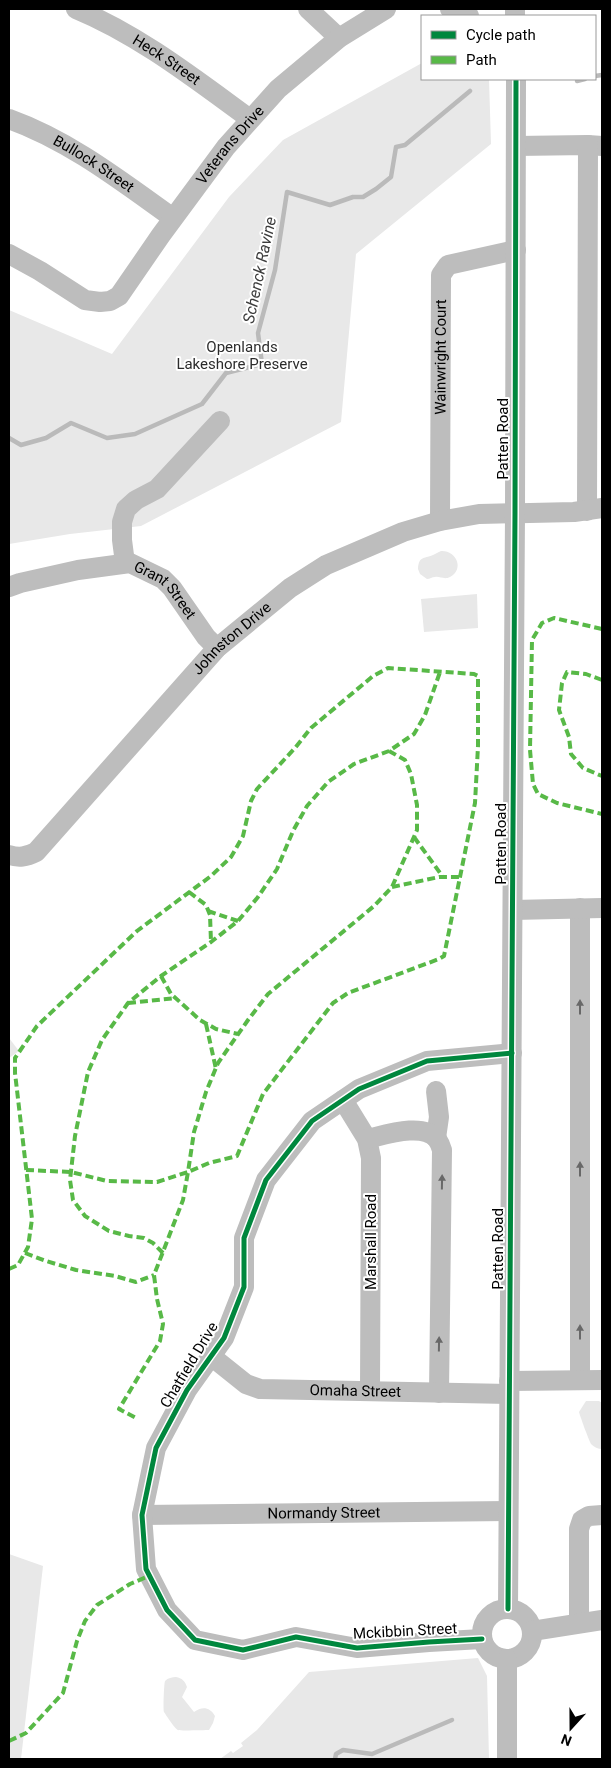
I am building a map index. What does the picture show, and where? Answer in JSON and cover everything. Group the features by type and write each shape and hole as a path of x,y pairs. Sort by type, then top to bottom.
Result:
{"street":[{"name":"Heck Street","path":"76,9 102,20 179,68 250,119"},
{"path":"308,9 339,38"},
{"name":"Veterans Drive","path":"9,254 40,271 85,300 110,301 119,296 173,218 226,147 250,119 278,89 339,38 386,9"},
{"path":"450,9 465,15"},
{"name":"Patten Road","path":"508,1609 516,80"},
{"name":"Bullock Street","path":"9,119 36,129 83,155 173,218"},
{"path":"516,146 595,146 594,510"},
{"name":"Wainwright Court","path":"440,520 441,275 448,265 516,250"},
{"path":"125,563 122,522 126,510 136,500 157,489 220,421"},
{"name":"Johnston Drive","path":"9,855 17,858 36,852 216,648 290,588 326,565 403,532 440,520 479,514 594,510"},
{"name":"Grant Street","path":"9,587 78,570 130,563 162,579 172,588 206,637 216,648"},
{"path":"580,908 580,1380"},
{"path":"513,910 602,908"},
{"name":"Chatfield Drive","path":"167,1610 146,1569 142,1515 156,1448 187,1390 224,1338 244,1287 244,1238 266,1180 312,1121 359,1090 427,1061 512,1053"},
{"path":"436,1091 439,1117 436,1138"},
{"name":"Marshall Road","path":"343,1100 367,1139 371,1158 370,1391"},
{"path":"367,1139 408,1130 424,1131 436,1138 442,1150 439,1393"},
{"name":"Omaha Street","path":"211,1356 246,1384 260,1389 439,1393 580,1380 602,1380"},
{"name":"Normandy Street","path":"142,1515 508,1511"},
{"path":"579,1623 579,1529 582,1520 589,1516 602,1515"},
{"path":"508,1609 518,1612 525,1616 532,1631 529,1646 523,1653 508,1659 499,1658 491,1654 485,1648 482,1639 484,1622 495,1611 508,1609"},
{"name":"Mckibbin Street","path":"167,1610 195,1640 244,1650 296,1637 358,1648 482,1639"},
{"path":"532,1631 602,1620"},
{"path":"507,1759 508,1659"}],"green space":[{"name":"Openlands Lakeshore Preserve","path":"421,64 421,80 489,80 491,144 356,254 341,422 141,526 70,534 9,544 9,310 112,354 229,197 283,140"},
{"path":"441,551 451,554 457,561 458,565 455,574 448,578 434,577 427,579 420,574 418,569 419,562"},
{"path":"477,594 478,628 424,632 421,599"},
{"path":"9,1038 19,1051 9,1058"},
{"path":"586,1401 599,1401 602,1403 602,1449 596,1448 591,1444 579,1412"},
{"path":"9,1554 43,1566 21,1759 9,1759"},
{"path":"478,1658 487,1676 489,1759 220,1759 231,1751 233,1753 243,1746 241,1743 257,1730 309,1672"},
{"path":"176,1677 182,1679 185,1683 187,1687 182,1697 194,1712 206,1708 215,1716 209,1730 178,1730 164,1712 165,1681"}],"waterway":[{"name":"Schenck Ravine","path":"596,76 602,75"},
{"name":"Schenck Ravine","path":"577,81 581,80"},
{"name":"Schenck Ravine","path":"9,438 21,445 46,438 71,423 107,438 135,434 202,404 226,373 262,364 258,333 275,270 287,192 330,205 353,197 363,197 391,177 396,147 405,145 470,91"},
{"path":"335,1759 336,1754 343,1750 372,1754 452,1720"}],"marked path":[{"path":"602,629 554,618 542,623 532,640 530,750 533,784 538,794 557,803 602,814"},
{"path":"9,1269 18,1265 28,1247 32,1219 15,1073 15,1058 37,1026 137,931 211,876 231,857 243,836 251,801 257,789 311,728 373,676 388,668 474,674 478,676 478,746 475,803 444,956 348,993 333,1003 263,1094 237,1156 209,1163 188,1172 183,1200 154,1275 163,1324 160,1341 119,1409 138,1419"},
{"path":"163,1253 153,1243 144,1238 109,1231 85,1216 73,1200 70,1180 75,1136 88,1072 102,1040 128,1003 161,976 238,921 258,897 277,869 293,831 307,806 328,782 354,764 389,751 414,734 425,715 440,672"},
{"path":"602,680 586,674 567,672 562,683 559,710 569,737 571,754 583,768 602,776"},
{"path":"26,1170 71,1172 107,1181 157,1182 188,1172 194,1132 206,1092 218,1063 248,1020 268,994 374,906 392,887 417,830 417,805 411,774 405,760 389,751"},
{"path":"414,837 443,877"},
{"path":"392,887 439,877 460,877"},
{"path":"189,892 206,905 210,915 211,942"},
{"path":"208,911 238,921"},
{"path":"161,976 171,994 200,1020 216,1029 238,1034"},
{"path":"128,1003 176,998"},
{"path":"206,1024 216,1069"},
{"path":"25,1253 76,1270 115,1276 136,1282 154,1275"},
{"path":"9,1741 26,1733 63,1693 77,1641 85,1621 97,1605 130,1584 149,1576"}],"cycle path":[{"path":"508,1609 516,80"},
{"path":"482,1639 357,1648 296,1637 243,1650 195,1640 167,1610 146,1569 142,1515 156,1448 187,1390 224,1338 244,1287 244,1238 266,1180 312,1121 359,1089 427,1061 512,1053"}]}
